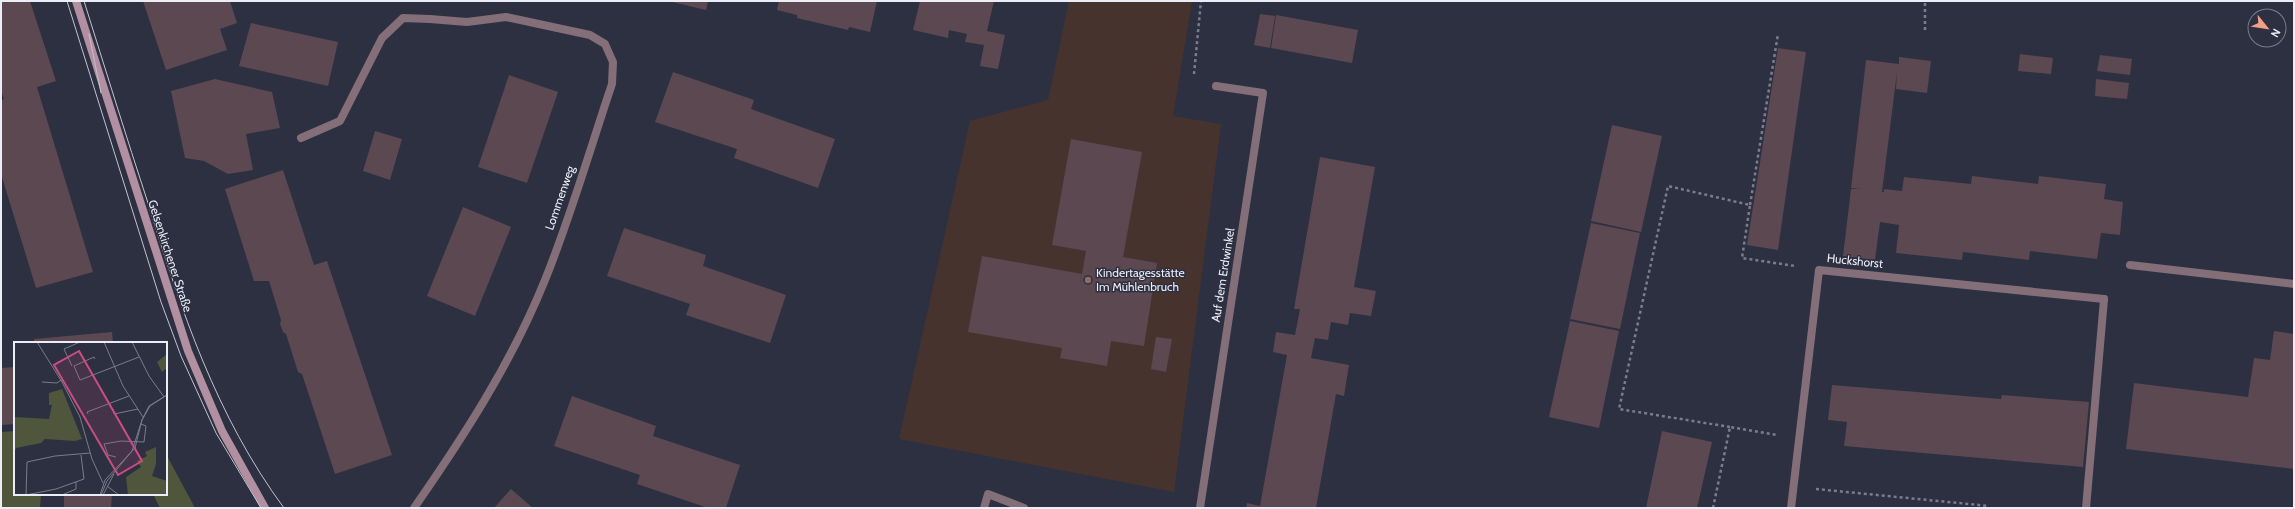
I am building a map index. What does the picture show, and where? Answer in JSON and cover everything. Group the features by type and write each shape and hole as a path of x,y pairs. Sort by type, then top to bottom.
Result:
{"main road":[{"name":"Gelsenkirchener Straße","path":"76,1 188,351 222,431 265,508"}],"street":[{"name":"Lommenweg","path":"301,138 340,121 382,38 403,18 467,22 506,17 590,35 605,44 613,62 612,84 545,280 509,357 462,439 414,508"},
{"name":"Auf dem Erdwinkel","path":"1200,508 1263,93 1216,86"},
{"path":"2130,265 2294,284"},
{"name":"Huckshorst","path":"1791,508 1819,270 2104,298 2086,508"},
{"path":"984,508 988,494 1024,508"}],"path":[{"path":"1202,1 1194,82 1216,86"},
{"path":"1925,1 1925,30"},
{"path":"1778,34 1742,258 1819,270"},
{"path":"1750,205 1668,186 1619,409 1799,439"},
{"path":"1713,508 1730,427"},
{"path":"1793,487 1989,506"}],"shaded area":[{"path":"1069,1 1192,1 1173,116 1221,124 1174,492 899,439 970,121 1048,100"}],"green space":[{"path":"14,431 14,495 41,495 40,508 1,508 1,432"},
{"path":"167,456 195,508 160,508 154,495 167,495"}],"building":[{"path":"1,1 30,1 56,81 37,87 93,272 36,288 1,174 1,100 4,99 1,90"},
{"path":"143,1 230,1 237,23 220,29 227,50 166,70"},
{"path":"668,1 708,1 706,10"},
{"path":"779,1 877,1 870,32 849,27 848,30 797,18 797,15 777,10"},
{"path":"920,1 994,1 987,31 1005,35 998,69 980,66 984,45 965,42 967,34 949,30 948,38 913,30"},
{"path":"1260,14 1275,16 1270,48 1254,45"},
{"path":"1276,15 1358,30 1352,63 1271,48"},
{"path":"251,23 338,42 328,86 239,66"},
{"path":"1778,48 1806,52 1778,250 1747,245"},
{"path":"2020,54 2053,58 2051,74 2018,71"},
{"path":"2100,55 2132,59 2130,75 2097,71"},
{"path":"1899,57 1931,61 1927,93 1896,89 1897,72 1882,192 1884,192 1884,189 1902,191 1904,177 1971,184 1972,176 2038,184 2039,176 2106,184 2104,199 2123,202 2120,235 2101,233 2097,259 2030,251 2029,260 1963,252 1962,260 1896,253 1899,225 1880,222 1875,260 1843,256 1851,189 1860,189 1851,188 1866,60 1899,64"},
{"path":"673,72 754,100 751,109 835,139 818,188 734,158 737,149 655,122"},
{"path":"509,75 558,92 527,183 478,167"},
{"path":"215,79 272,92 280,128 246,134 253,170 228,174 204,161 185,158 171,91"},
{"path":"2096,79 2129,83 2127,99 2095,96"},
{"path":"1612,125 1662,136 1641,232 1591,221"},
{"path":"375,131 402,139 390,180 363,171"},
{"path":"1071,139 1142,152 1123,257 1157,263 1144,346 1111,341 1107,366 1060,358 1062,348 968,332 982,256 1082,274 1086,251 1052,245"},
{"path":"1320,157 1375,167 1354,287 1376,291 1371,316 1350,313 1348,325 1331,322 1328,340 1315,338 1311,358 1349,365 1344,396 1336,394 1316,508 1246,508 1247,503 1260,506 1287,355 1273,352 1276,332 1295,335 1300,309 1294,309"},
{"path":"283,170 314,265 327,261 392,455 335,474 302,374 298,372 286,334 283,332 280,324 281,320 269,281 254,281 225,189"},
{"path":"463,207 511,227 475,316 427,296"},
{"path":"1591,223 1640,233 1620,329 1570,319"},
{"path":"624,228 706,255 703,266 786,295 770,343 686,315 690,304 607,276"},
{"path":"1570,321 1619,331 1599,428 1549,417"},
{"path":"2274,331 2294,334 2294,469 2126,449 2134,383 2248,397 2254,358 2270,360"},
{"path":"112,332 113,342 34,342 34,339"},
{"path":"1156,337 1172,339 1166,372 1151,369"},
{"path":"14,367 14,424 1,425 1,368"},
{"path":"1832,385 2001,399 2002,395 2089,402 2083,467 1844,446 1847,422 1828,420"},
{"path":"572,396 656,426 653,436 740,465 726,508 708,508 637,484 640,475 554,446"},
{"path":"1662,431 1712,442 1697,508 1646,508"},
{"path":"511,489 533,508 494,508"},
{"path":"64,495 112,495 111,508 64,508"}],"tram line":[{"path":"67,1 161,302 181,356 216,433 261,508"},
{"path":"84,1 174,283 203,361 239,437 260,473 284,508"},
{"path":"89,34 101,93"}],"place":[{"name":"Kindertagesstätte Im Mühlenbruch","path":"1088,280"}]}
